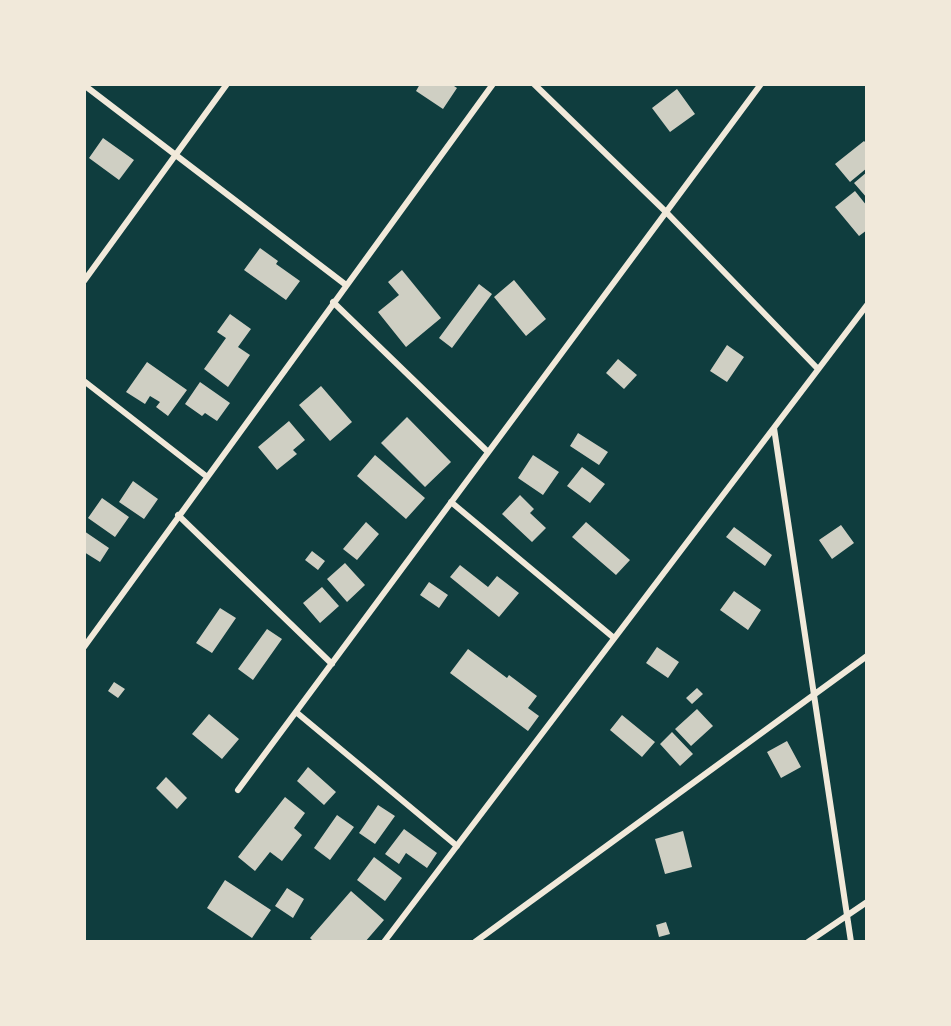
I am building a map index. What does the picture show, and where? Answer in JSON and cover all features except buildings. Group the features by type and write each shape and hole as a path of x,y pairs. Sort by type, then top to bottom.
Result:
{"street":[{"path":"84,281 227,84"},
{"path":"84,647 206,476 493,84"},
{"path":"534,84 666,212 818,369"},
{"path":"238,790 761,84"},
{"path":"84,85 346,285"},
{"path":"333,302 488,452"},
{"path":"384,942 867,304"},
{"path":"84,381 206,476"},
{"path":"774,428 851,942"},
{"path":"451,502 614,638"},
{"path":"178,515 332,664"},
{"path":"475,942 867,656"},
{"path":"296,712 457,846"},
{"path":"808,942 867,902"}]}
